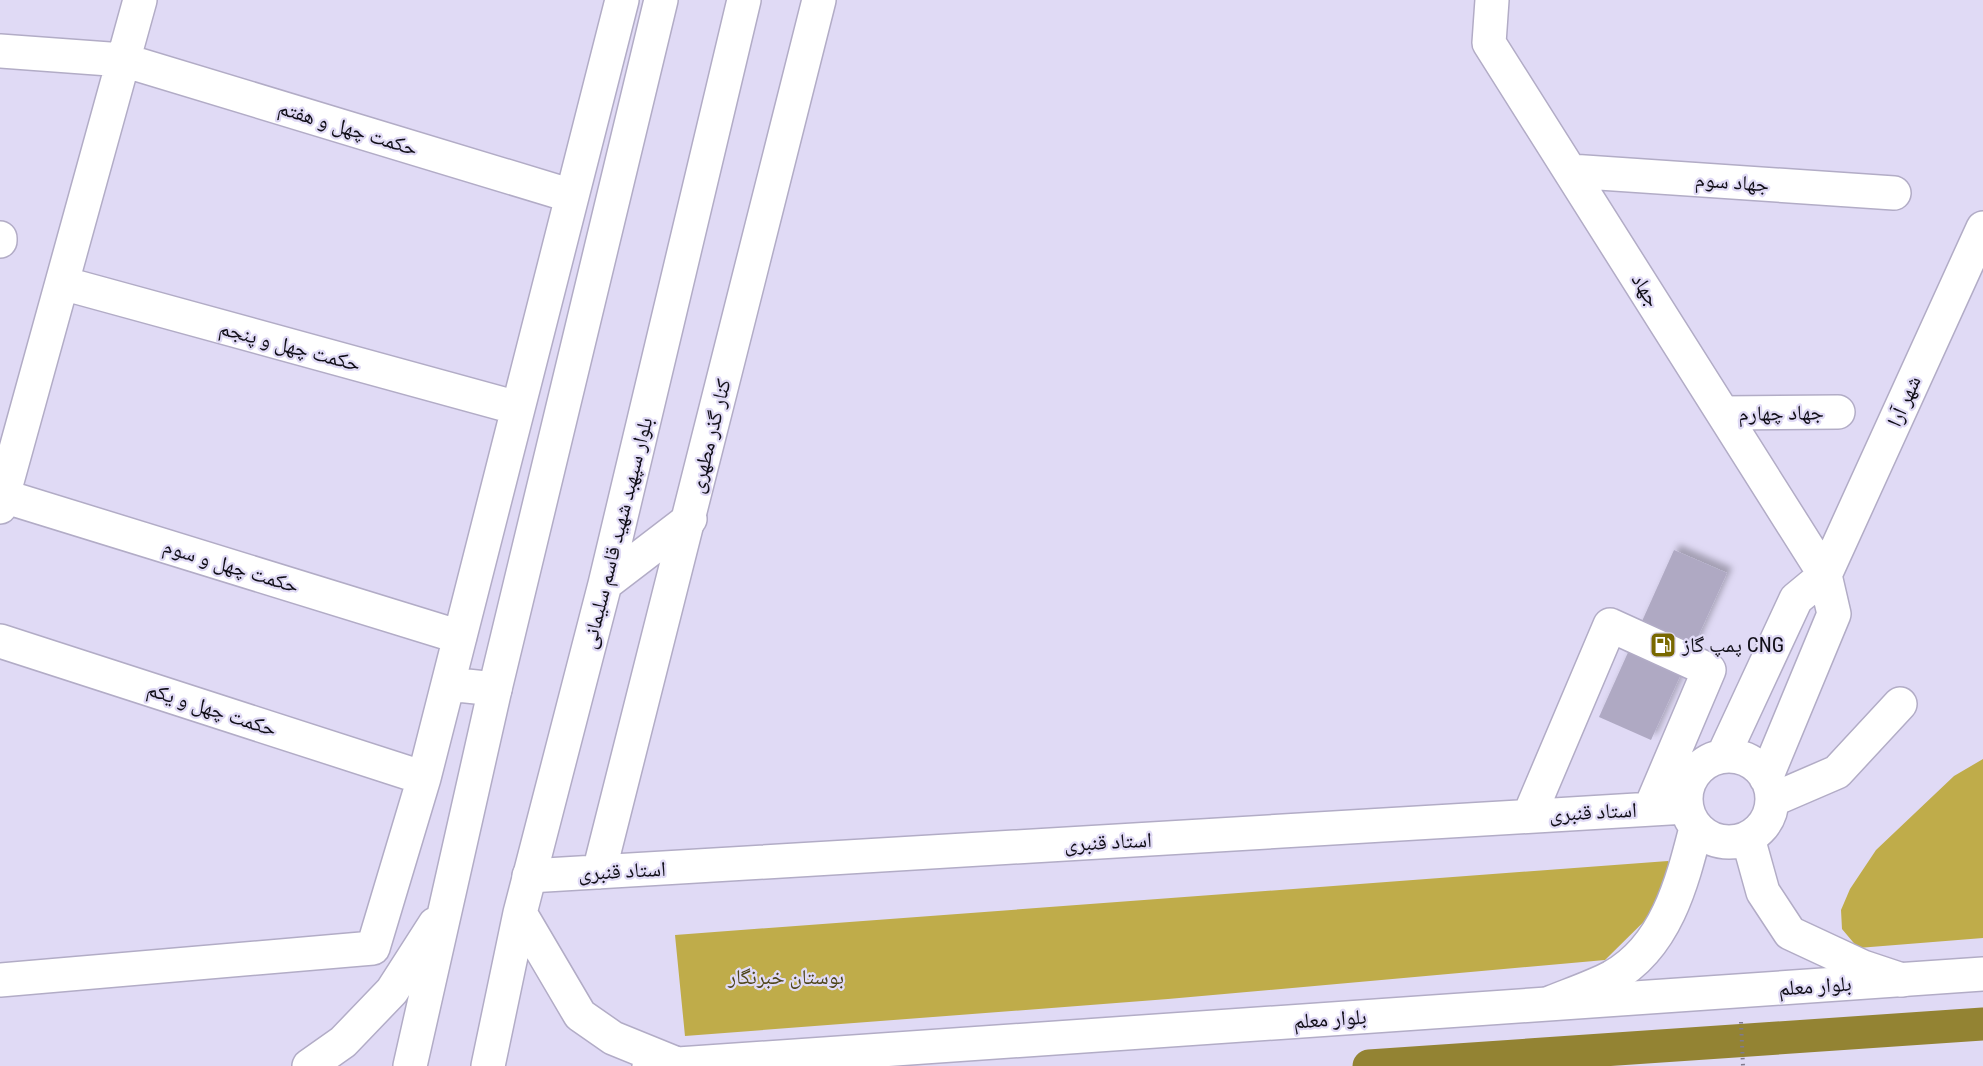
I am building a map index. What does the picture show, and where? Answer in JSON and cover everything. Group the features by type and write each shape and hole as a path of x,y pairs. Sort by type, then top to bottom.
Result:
{"street":[{"path":"2,501 140,0"},
{"path":"0,980 373,948 424,778 622,0"},
{"path":"410,1066 495,689 661,0"},
{"name":"بلوار سپهبد شهید قاسم سلیمانی","path":"488,1066 520,913 605,584 744,0"},
{"name":"کنار گذر مطهری","path":"599,872 690,519 819,0"},
{"name":"جهاد","path":"1492,0 1489,43 1825,575"},
{"name":"حکمت چهل و هفتم","path":"0,51 123,60 572,196"},
{"name":"جهاد سوم","path":"1570,171 1894,193"},
{"name":"شهر آرا","path":"1723,756 1796,599 1825,575 1983,228"},
{"name":"حکمت چهل و پنجم","path":"62,283 518,408"},
{"name":"جهاد چهارم","path":"1724,413 1838,412"},
{"name":"حکمت چهل و سوم","path":"2,501 460,637"},
{"path":"605,584 690,519"},
{"path":"1691,818 1707,837 1721,842 1735,842 1748,838 1766,822 1769,789 1834,614 1825,575"},
{"path":"1529,816 1610,626 1709,670 1650,809"},
{"name":"حکمت چهل و یکم","path":"0,641 424,778"},
{"path":"448,684 495,689"},
{"path":"1769,789 1837,772 1900,704"},
{"path":"1547,1004 1613,976 1641,954 1662,929 1684,875 1691,818 1685,793 1690,779 1698,768 1723,756 1748,760 1769,789"},
{"name":"استاد قنبری","path":"529,876 1650,809 1691,818"},
{"path":"1748,838 1763,892 1790,933 1863,967 1902,980"},
{"path":"309,1066 343,1042 392,991 448,902"},
{"path":"520,913 580,1015 613,1038 663,1065"},
{"name":"بلوار معلم","path":"663,1065 1983,974"}],"path":[{"path":"1741,1018 1743,1066"}],"green space":[{"path":"1983,759 1983,938 1858,948 1842,929 1841,910 1850,889 1876,850 1954,776"},
{"name":"بوستان خبرنگار","path":"1668,861 1684,882 1605,960 1168,999 685,1036 675,935"}],"building":[{"name":"پمپ گاز CNG","path":"1674,550 1727,573 1651,740 1599,717"}],"waterway":[{"path":"1369,1066 1983,1024"}],"place":[{"name":"پمپ گاز CNG","path":"1663,645"}]}
